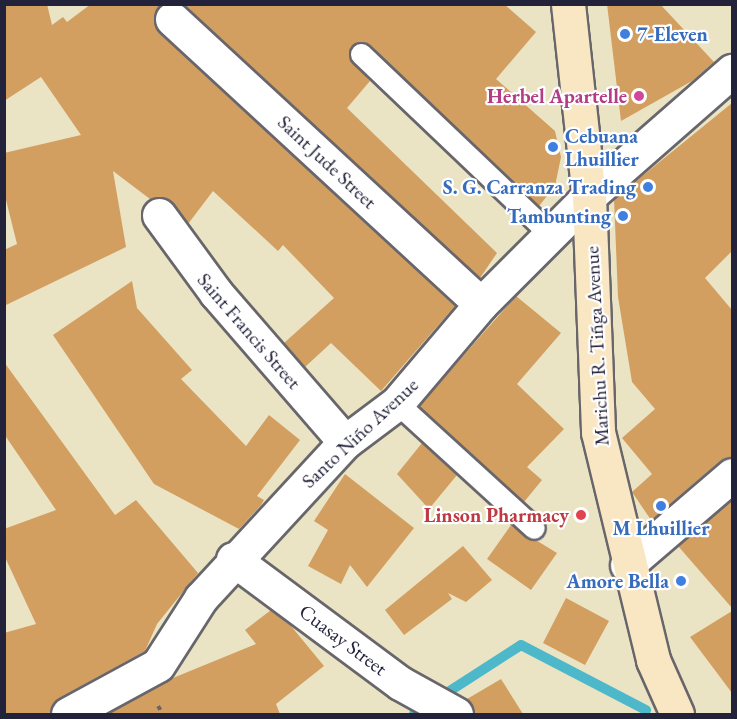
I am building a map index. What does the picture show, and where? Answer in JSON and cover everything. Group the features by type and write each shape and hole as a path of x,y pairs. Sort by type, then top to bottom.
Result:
{"main road":[{"name":"Marichu R. Tiñga Avenue","path":"568,4 589,196 598,432 627,565 653,660 677,714"}],"street":[{"name":"Saint Jude Street","path":"172,19 481,304"},
{"name":"Santo Niño Avenue","path":"68,714 158,664 201,598 233,559 345,442 398,403 481,304 589,196 732,71"},
{"name":"Saint Francis Street","path":"159,215 216,293 345,442"},
{"path":"627,565 732,475"},
{"name":"Cuasay Street","path":"233,559 400,683 450,711"}],"lane":[{"path":"361,54 551,235"},
{"path":"398,403 534,528"}],"building":[{"path":"4,4 47,4 52,25 63,17 67,22 91,4 161,4 154,15 159,33 455,306 381,391 331,343 305,367 284,343 334,298 283,245 278,251 213,191 188,224 167,198 150,199 113,171 126,247 4,306 4,250 17,244 4,192 4,153 81,135 41,77 4,101"},
{"path":"184,4 504,4 536,32 496,79 555,131 561,157 555,186 539,206 370,45 351,46 349,58 370,81 347,108 497,253 480,278"},
{"path":"607,4 660,4 714,62 692,81 621,121"},
{"path":"732,103 732,251 705,278 732,310 732,457 720,461 651,520 632,492 652,474 622,438 655,409 632,382 618,297 614,199"},
{"path":"132,281 137,308 192,370 181,379 246,446 269,415 300,440 257,496 264,500 261,505 239,529 154,484 53,335"},
{"path":"516,296 561,333 517,384 564,429 527,467 542,480 524,502 419,406"},
{"path":"4,362 115,515 136,500 198,573 157,624 145,651 59,698 49,714 4,714 4,633 36,624 4,555 4,529 56,510 4,434"},
{"path":"422,443 457,475 429,509 397,474"},
{"path":"345,474 414,528 367,587 350,565 341,584 308,566 328,530 314,521"},
{"path":"732,499 732,608 678,546"},
{"path":"511,525 557,553 531,590 487,559"},
{"path":"463,546 492,580 466,602 448,593 452,599 404,635 385,610"},
{"path":"566,598 609,621 585,665 543,643"},
{"path":"271,610 291,626 324,666 276,704 280,714 106,714 168,680 256,644 245,630"},
{"path":"732,611 732,693 690,637"},
{"path":"501,679 523,714 475,714 467,699"}],"waterway":[{"path":"414,714 521,645 646,710"}],"place":[{"name":"7-Eleven","path":"625,34"},
{"name":"Herbel Apartelle","path":"639,96"},
{"name":"Cebuana Lhuillier","path":"553,147"},
{"name":"S. G. Carranza Trading","path":"648,187"},
{"name":"Tambunting","path":"623,216"},
{"name":"M Lhuillier","path":"661,506"},
{"name":"Linson Pharmacy","path":"581,515"},
{"name":"Amore Bella","path":"681,581"}]}
